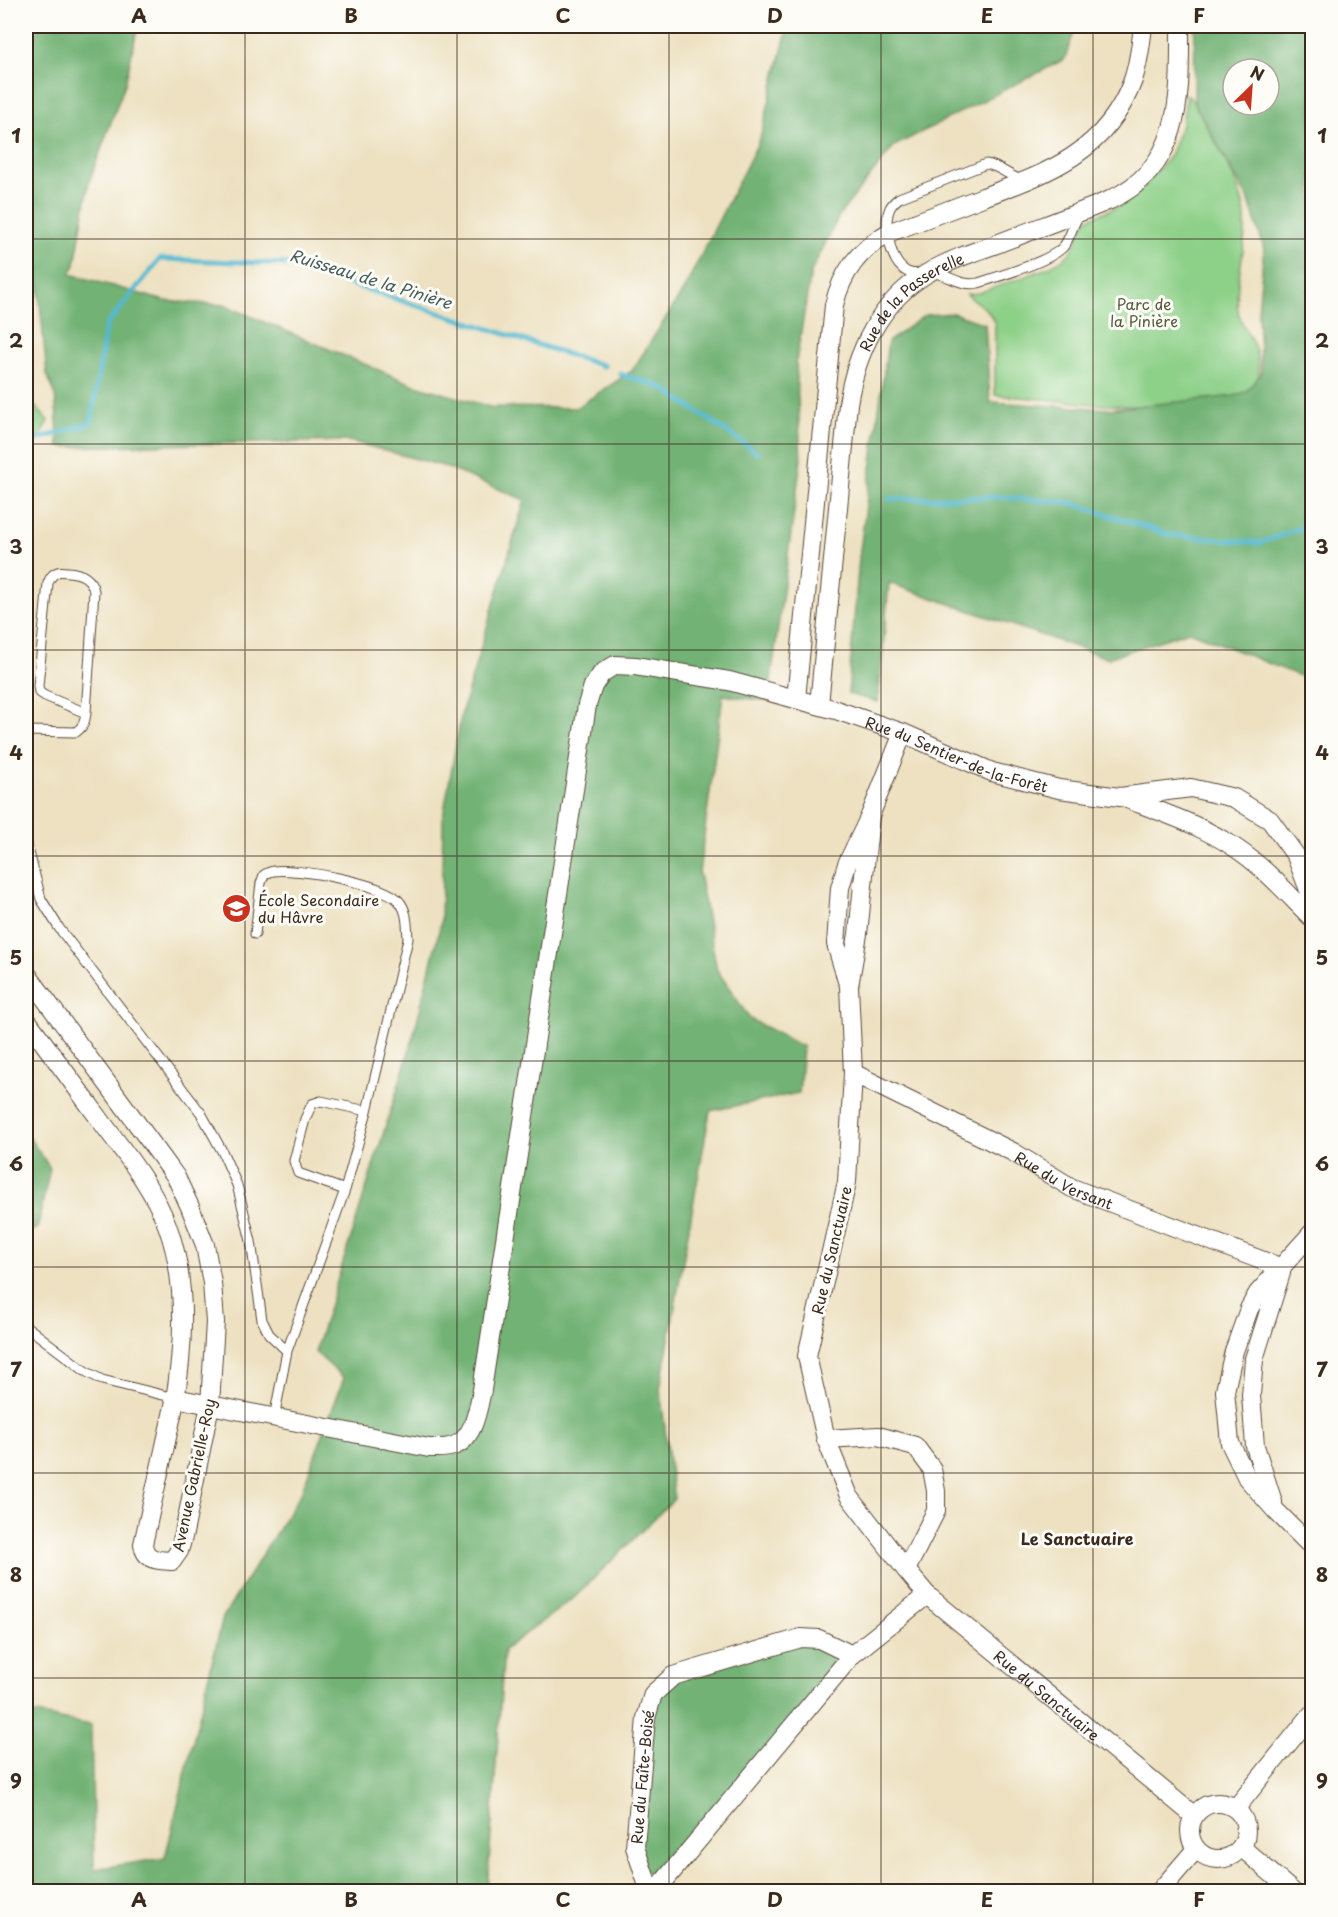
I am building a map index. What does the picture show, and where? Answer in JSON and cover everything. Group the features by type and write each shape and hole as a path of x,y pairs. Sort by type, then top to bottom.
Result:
{"street":[{"path":"796,699 834,305 840,285 852,264 866,247 888,233 1026,181 1056,168 1078,154 1094,139 1124,100 1133,79 1143,26"},
{"name":"Rue de la Passerelle","path":"819,705 851,384 860,356 875,326 907,287 927,273 959,258 1121,195 1140,181 1156,162 1168,141 1174,123 1178,102 1180,26"},
{"name":"Rue du Sentier-de-la-Forêt","path":"175,1398 429,1448 456,1446 472,1428 482,1390 583,726 593,686 602,673 615,665 729,681 819,705 903,733 992,772 1059,789 1120,796 1191,788 1234,798 1270,820 1296,856 1312,898"},
{"name":"Rue du Sanctuaire","path":"903,733 870,816 858,933 849,986 853,1073 847,1182 807,1356 826,1439 849,1497 927,1595 1193,1815"},
{"name":"Rue du Sentier-de-la-Forêt","path":"1120,796 1201,828 1237,849 1269,874 1312,918"},
{"name":"Avenue Gabrielle-Roy","path":"26,973 164,1159 176,1178 205,1245 212,1283 215,1322 210,1405 179,1551 172,1561 153,1560 144,1551 144,1537 175,1398 181,1337 181,1292 172,1241 167,1225 142,1176 26,1019"},
{"name":"Rue du Versant","path":"853,1073 1013,1152 1072,1188 1282,1268"},
{"path":"1312,1233 1258,1293 1249,1309 1234,1351 1225,1390 1230,1443 1247,1478 1312,1547"},
{"path":"1276,1511 1255,1446 1251,1395 1254,1359 1282,1268"},
{"path":"826,1439 879,1436 915,1446 932,1469 936,1491 936,1511 906,1570"},
{"path":"655,1892 852,1655 927,1595"},
{"name":"Rue du Faîte-Boisé","path":"650,1892 635,1846 646,1718 653,1695 673,1676 801,1638 819,1639 852,1655"},
{"path":"1236,1808 1312,1714"},
{"path":"1208,1803 1227,1803 1236,1808 1245,1822 1245,1839 1241,1847 1235,1853 1219,1859 1211,1858 1196,1849 1189,1833 1193,1815 1208,1803"},
{"path":"1241,1847 1293,1892"},
{"path":"1159,1892 1196,1849"}],"lane":[{"path":"1026,181 1015,178 992,165 978,166 898,198 890,207 888,233 892,253 900,267 915,275 940,274 972,285 1046,259 1063,248 1074,223 1083,210"},
{"path":"26,731 76,732 82,728 87,713 93,584 79,573 58,572 52,575 48,583 39,692 87,713"},
{"path":"26,842 41,899 59,928 201,1113 222,1151 237,1185 251,1241 262,1320 269,1334 287,1351"},
{"path":"255,934 261,883 264,874 273,871 312,872 382,890 398,900 407,916 408,939 367,1111 345,1190 287,1351 274,1418"},
{"path":"345,1190 298,1173 294,1161 305,1119 312,1104 321,1101 367,1111"},
{"path":"26,1326 86,1371 102,1380 175,1398"}],"green space":[{"path":"39,26 138,26 125,84 89,182 75,265 70,274 165,301 224,305 412,384 490,407 576,408 632,371 683,291 760,139 788,26 1076,26 1065,59 894,146 840,214 811,272 796,362 801,460 768,701 723,695 699,873 717,970 750,1019 803,1047 799,1093 710,1111 660,1389 674,1499 575,1597 504,1650 487,1891 26,1891 26,1712 91,1725 94,1869 165,1858 223,1617 301,1493 344,1378 315,1352 412,1042 441,923 443,817 462,711 525,500 443,466 349,441 59,447 55,393 47,375 29,190 32,43"},
{"path":"1195,26 1312,26 1312,681 1189,631 1108,658 889,583 878,702 848,694 859,558 888,342 925,315 953,313 985,324 990,402 1109,409 1235,396 1247,391 1261,374 1258,312 1264,248 1249,201 1194,103"},
{"name":"Parc de la Pinière","path":"1187,94 1233,176 1243,206 1245,231 1237,299 1241,321 1256,352 1260,412 1107,405 995,395 995,324 986,309 967,294 979,293 1060,261 1071,252 1088,219 1125,203 1139,193 1170,156 1182,125"},
{"path":"36,407 48,421 40,436 26,445 26,409"},
{"path":"26,1133 50,1168 37,1229 26,1232"},
{"path":"801,1638 852,1655 655,1891 635,1847 646,1718 673,1676"}],"waterway":[{"name":"Ruisseau de la Pinière","path":"26,443 91,423 106,326 160,259 288,264 604,366"},
{"name":"Ruisseau de la Pinière","path":"620,374 661,387 758,453"},
{"name":"Ruisseau de la Pinière","path":"889,499 1001,497 1072,503 1170,535 1260,543 1312,524"}],"place":[{"name":"École Secondaire du Hâvre","path":"237,908"}],"district":[{"name":"Le Sanctuaire","path":"1077,1538"}]}
